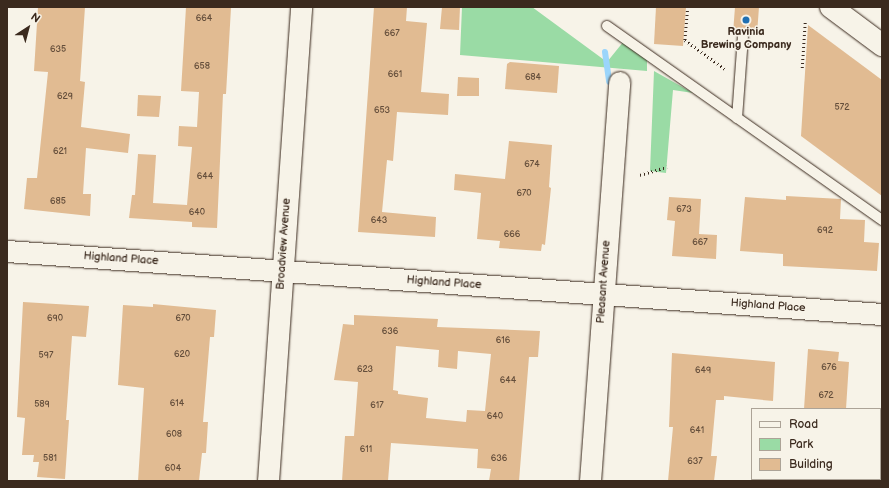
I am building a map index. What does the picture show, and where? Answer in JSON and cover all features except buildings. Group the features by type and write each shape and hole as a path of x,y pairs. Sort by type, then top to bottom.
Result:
{"street":[{"name":"Broadview Avenue","path":"268,481 301,7"},
{"path":"831,7 882,45"},
{"name":"Pleasant Avenue","path":"590,481 619,82"},
{"name":"Highland Place","path":"7,251 882,314"}],"lane":[{"path":"606,26 882,220"},
{"path":"737,118 743,37"}],"path":[{"path":"688,7 685,40 740,80"},
{"path":"725,7 732,7"},
{"path":"802,68 805,21"},
{"path":"640,175 667,167"}],"green space":[{"path":"462,7 532,7 607,62 624,41 647,60 647,71 460,55"},
{"path":"654,71 693,93 673,90 666,173 650,171"}],"waterway":[{"path":"605,52 609,82"}],"place":[{"name":"Ravinia Brewing Company","path":"746,20"}]}
